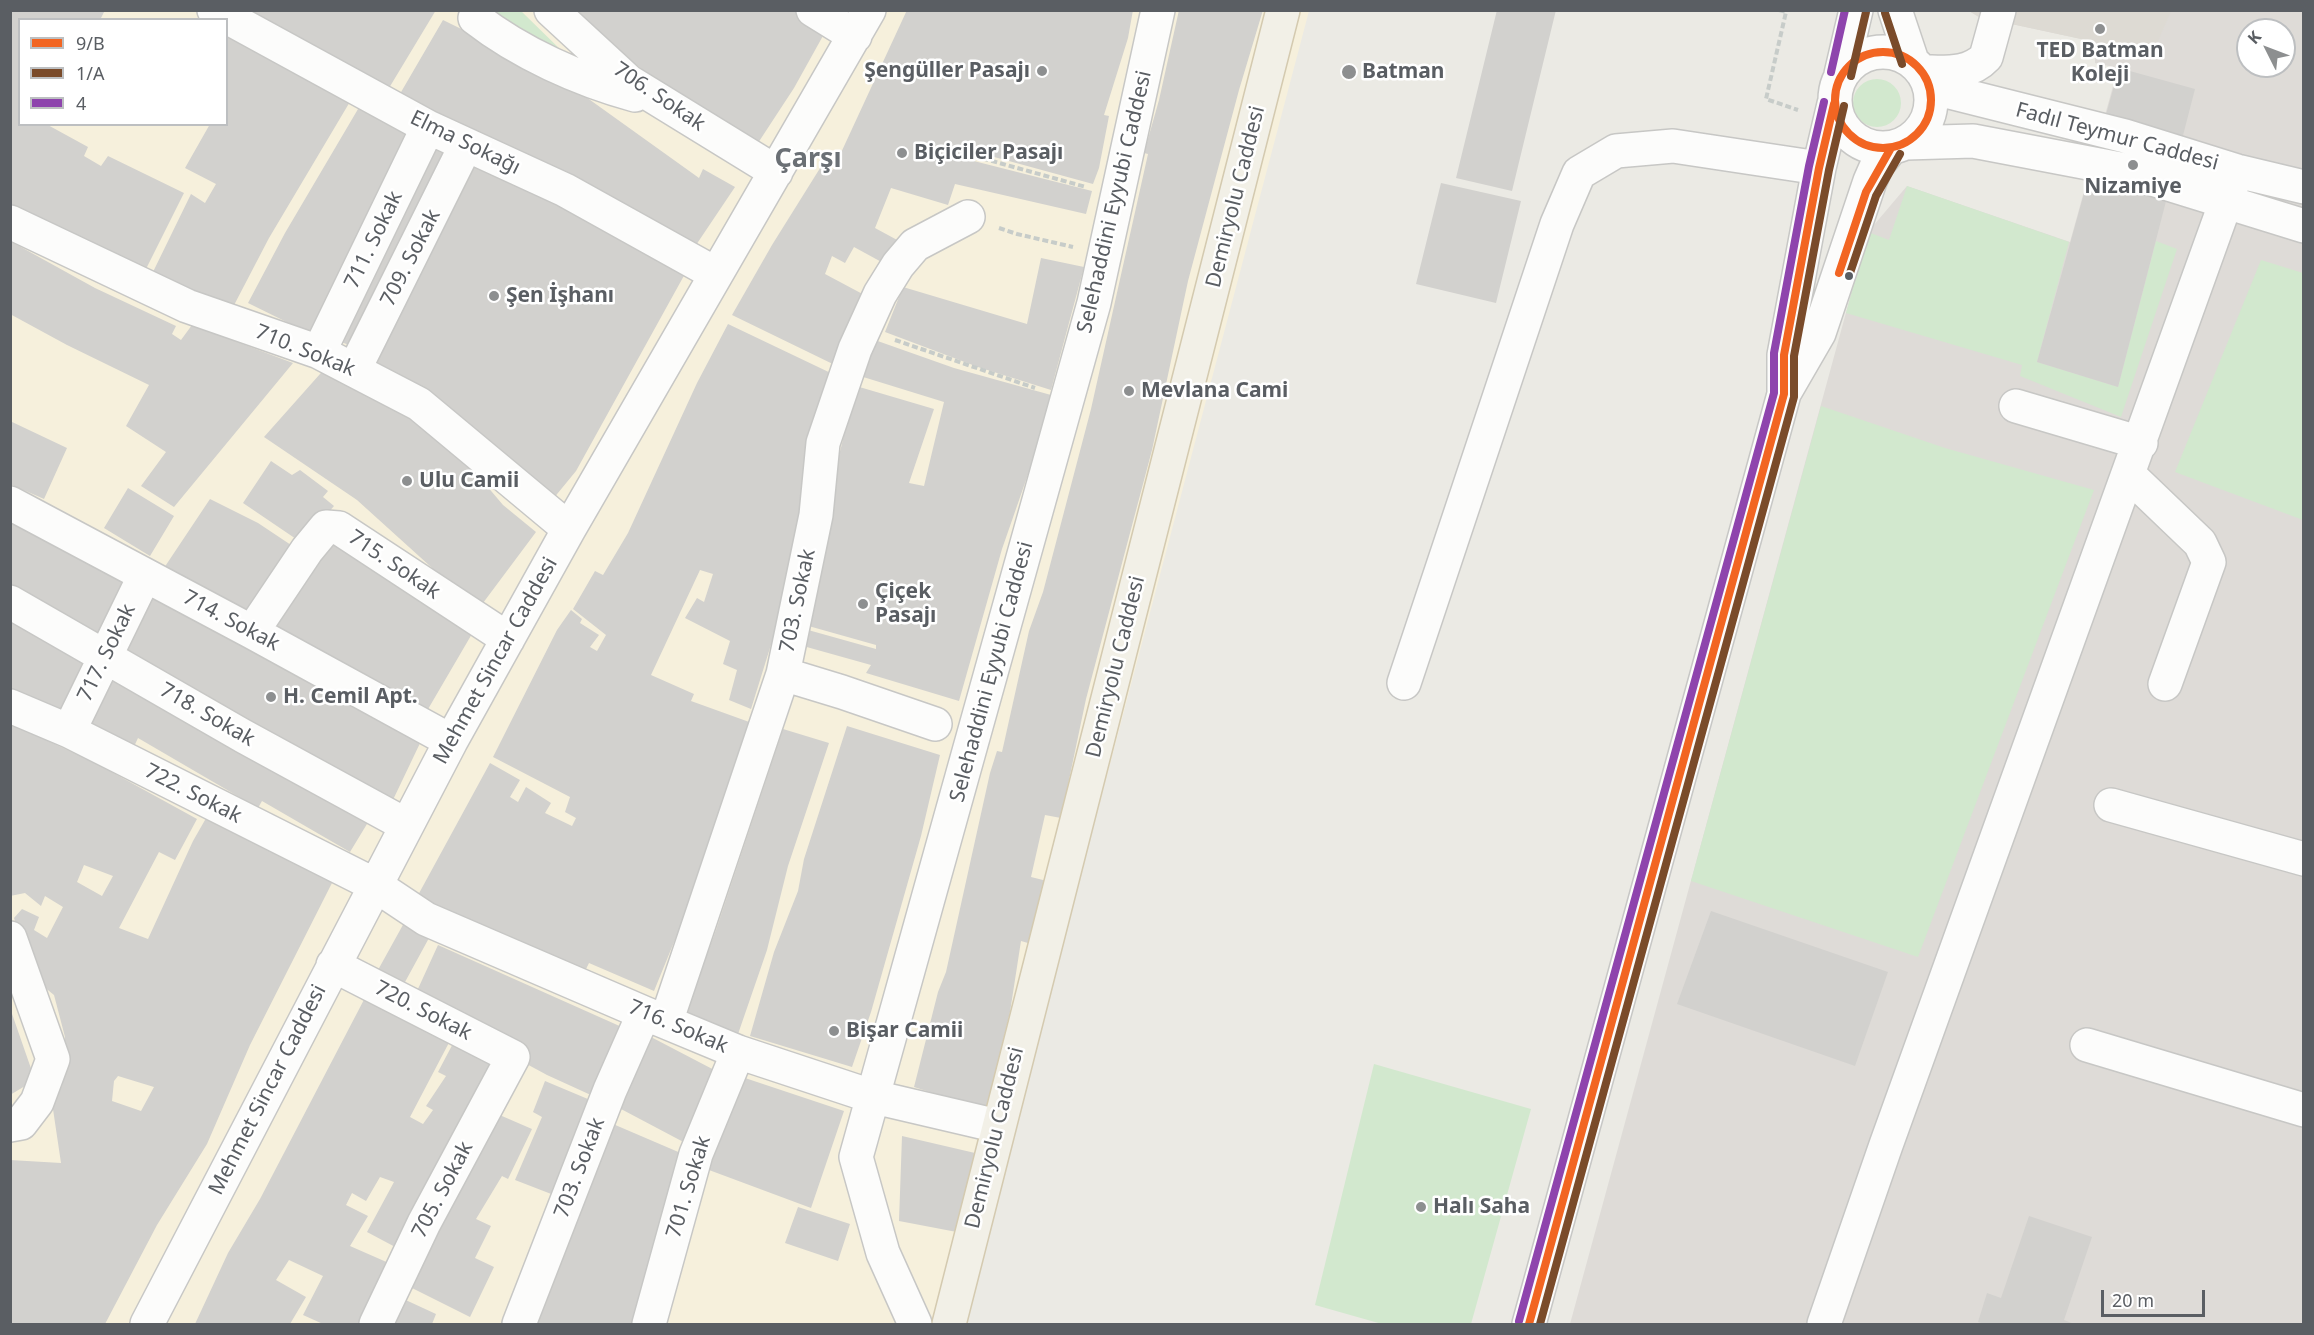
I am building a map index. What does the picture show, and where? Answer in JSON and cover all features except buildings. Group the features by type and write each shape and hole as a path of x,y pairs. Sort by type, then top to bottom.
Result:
{"main road":[{"name":"Demiryolu Caddesi","path":"949,1324 1283,10"}],"street":[{"name":"Elma Sokağı","path":"214,10 428,127 565,190 716,274"},
{"name":"706. Sokak","path":"550,10 628,81 776,172"},
{"path":"813,10 862,23"},
{"name":"Selehaddini Eyyubi Caddesi","path":"915,1324 883,1253 856,1157 1106,255 1158,10"},
{"path":"1784,394 1784,355 1819,168 1856,10"},
{"path":"1529,1324 1784,394 1819,333 1877,165 1898,145 1918,133 1927,120 1931,103 1922,73 1895,10"},
{"path":"1898,145 1875,148 1860,143 1847,133 1838,120 1835,100 1852,62 1866,53 1882,51 1898,53 1922,73 1966,71 1982,62 1986,57 1999,10"},
{"path":"475,18 488,29 560,68 619,91 666,104"},
{"name":"Mehmet Sincar Caddesi","path":"147,1324 405,825 451,741 569,529 862,23"},
{"name":"Fadıl Teymur Caddesi","path":"1922,73 2237,171 2304,187"},
{"name":"711. Sokak","path":"319,352 428,127"},
{"name":"Fadıl Teymur Caddesi","path":"1898,145 1973,141 2120,169 2304,226"},
{"name":"709. Sokak","path":"354,370 466,145"},
{"path":"1404,683 1557,225 1579,173 1616,151 1673,146 1819,168"},
{"path":"1824,1324 1886,1145 2237,171"},
{"name":"703. Sokak","path":"519,1324 610,1090 655,1017 783,674 816,515 823,443 855,349 880,294 898,265 915,245 968,216"},
{"name":"710. Sokak","path":"10,222 187,306 319,352 419,404 569,529"},
{"path":"2016,406 2141,442"},
{"path":"2129,475 2200,543 2210,562 2165,684"},
{"name":"714. Sokak","path":"10,503 451,741"},
{"name":"715. Sokak","path":"252,632 307,550 326,527 339,528 508,639"},
{"name":"717. Sokak","path":"69,731 145,575"},
{"name":"718. Sokak","path":"10,602 243,736 405,825"},
{"path":"783,674 935,724"},
{"name":"722. Sokak","path":"10,706 69,731 375,885"},
{"path":"2111,805 2304,859"},
{"name":"716. Sokak","path":"375,885 426,919 738,1052 874,1097 998,1126"},
{"path":"10,938 53,1059 37,1102 21,1123 10,1125"},
{"name":"720. Sokak","path":"333,965 513,1058"},
{"path":"2087,1045 2304,1110"},
{"name":"701. Sokak","path":"649,1324 696,1154 738,1052"},
{"name":"705. Sokak","path":"376,1324 424,1223 513,1058"}],"path":[{"path":"1779,10 1786,12 1766,99 1835,100"},
{"path":"974,156 1084,187 1119,194"},
{"path":"968,216 1017,234 1106,255"},
{"path":"862,333 890,338 1067,398"}],"shaded area":[{"path":"10,11 1309,11 962,1324 11,1324"},
{"path":"1969,11 2303,11 2303,1324 1570,1324 1868,232 1907,186 2070,242 2118,68 2095,63 2095,42 1979,17"},
{"name":"TED Batman Koleji","path":"1969,11 2171,11 2151,57 2095,42 1979,17"}],"green space":[{"path":"483,11 521,11 567,56"},
{"path":"1872,79 1882,79 1897,89 1901,103 1900,112 1891,123 1882,127 1872,127 1857,117 1853,108 1853,98 1863,83"},
{"path":"1907,186 2069,242 2037,362 2118,387 2156,241 2177,249 2121,417 2020,376 2022,365 1846,313 1868,232 1889,240"},
{"path":"2261,260 2303,273 2303,520 2175,472"},
{"path":"1821,406 1945,448 2094,490 1918,957 1691,881"},
{"name":"Halı Saha","path":"1374,1064 1531,1109 1471,1324 1382,1324 1315,1305"}],"transit line":[{"name":"4","path":"1831,72 1845,10"},
{"name":"1/A","path":"1851,76 1866,12"},
{"name":"1/A","path":"1885,13 1902,64"},
{"name":"9/B","path":"1883,52 1902,55 1917,66 1928,81 1931,100 1928,119 1917,134 1902,145 1883,148 1864,145 1849,134 1838,119 1835,100 1838,81 1849,66 1864,55 1883,52"},
{"name":"4","path":"1519,1321 1774,393 1774,353 1809,166 1824,102"},
{"name":"9/B","path":"1529,1324 1784,394 1784,355 1819,168 1834,104"},
{"name":"1/A","path":"1540,1324 1794,397 1794,356 1829,170 1844,106"},
{"name":"9/B","path":"1839,273 1866,192 1891,148"},
{"name":"1/A","path":"1849,276 1876,196 1900,154"}],"place":[{"name":"TED Batman Koleji","path":"2100,29"},
{"name":"Şengüller Pasajı","path":"1042,71"},
{"name":"Batman","path":"1349,72"},
{"name":"Biçiciler Pasajı","path":"902,153"},
{"name":"Nizamiye","path":"2133,165"},
{"name":"Şen İşhanı","path":"494,296"},
{"name":"Mevlana Cami","path":"1129,391"},
{"name":"Ulu Camii","path":"407,481"},
{"name":"Çiçek Pasajı","path":"863,604"},
{"name":"H. Cemil Apt.","path":"271,697"},
{"name":"Bişar Camii","path":"834,1031"},
{"name":"Halı Saha","path":"1421,1207"}],"district":[{"name":"Çarşı","path":"808,159"}]}
